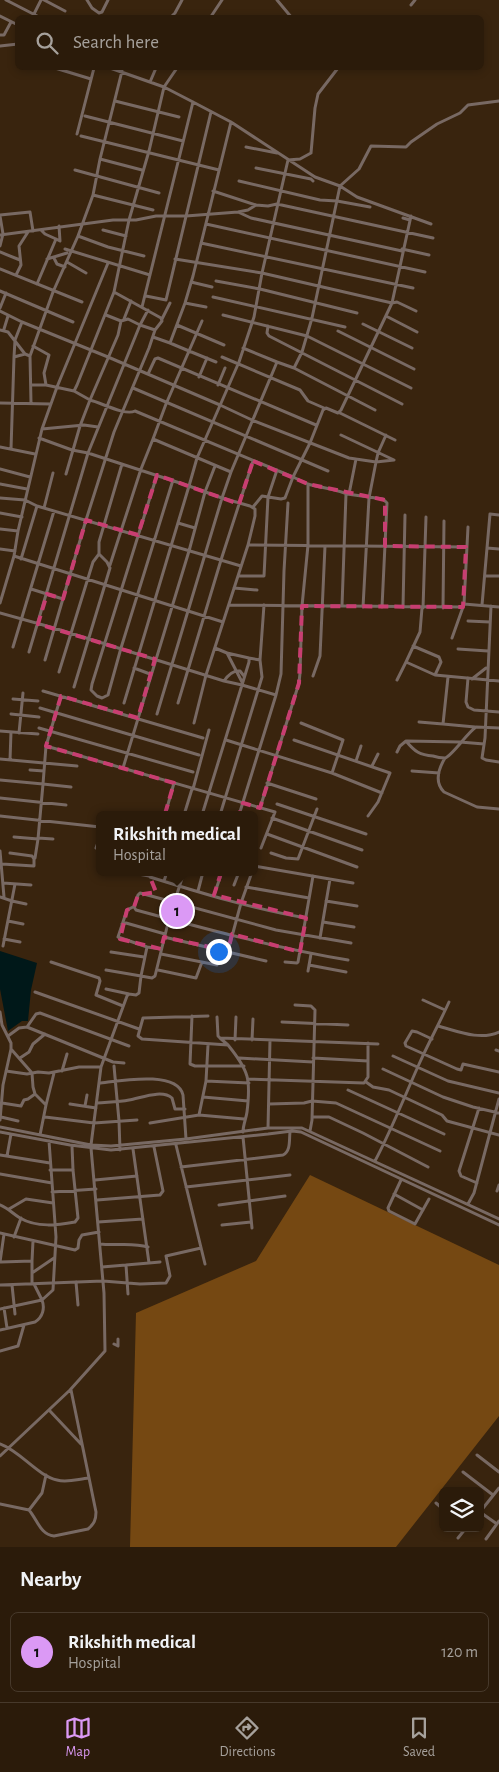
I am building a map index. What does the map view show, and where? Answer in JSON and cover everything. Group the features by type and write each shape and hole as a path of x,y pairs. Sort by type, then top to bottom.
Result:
{"street":[{"path":"6,0 31,15"},
{"path":"34,15 42,0 65,11"},
{"path":"87,0 92,8 99,13 102,12 108,0"},
{"path":"173,15 182,0"},
{"path":"212,15 222,0"},
{"path":"277,0 290,15"},
{"path":"411,5 415,0"},
{"path":"0,16 15,24"},
{"path":"0,35 4,34 10,22"},
{"path":"0,46 15,44"},
{"path":"61,70 91,80"},
{"path":"94,70 79,135 219,170"},
{"path":"118,70 164,87 231,122 315,177 340,186 357,197 410,218 431,224"},
{"path":"150,82 155,70"},
{"path":"74,392 114,292 129,220 149,151 157,112 164,87 175,70"},
{"path":"288,160 300,159 311,153 318,94 336,70"},
{"path":"31,403 30,356 53,292 84,224 93,195 122,71"},
{"path":"115,101 179,117"},
{"path":"294,368 308,336 340,186 359,169 371,146 406,147 437,124 460,113 468,105 499,101"},
{"path":"142,307 193,102"},
{"path":"146,296 166,300 211,112"},
{"path":"85,116 183,141"},
{"path":"170,344 191,282 231,122"},
{"path":"246,146 277,152"},
{"path":"100,159 142,170"},
{"path":"124,703 197,458 238,364 253,322 262,273 288,160"},
{"path":"256,168 312,179 314,181"},
{"path":"75,170 159,193"},
{"path":"240,181 320,200 336,201 370,208"},
{"path":"213,191 256,205 268,206 278,204 432,238"},
{"path":"93,195 153,210"},
{"path":"1,235 59,226 165,215 186,216 238,212 248,210 256,205"},
{"path":"0,246 0,216 30,212 33,231"},
{"path":"238,212 251,218 429,255"},
{"path":"403,218 410,218"},
{"path":"340,413 392,303 410,218"},
{"path":"206,224 401,265 425,272"},
{"path":"59,226 60,241 69,257"},
{"path":"41,230 60,241"},
{"path":"103,230 126,236"},
{"path":"16,275 20,268 21,260 19,246 28,232"},
{"path":"78,236 144,256"},
{"path":"37,284 56,239"},
{"path":"201,243 413,288"},
{"path":"47,260 66,251 72,251 150,275"},
{"path":"0,252 21,260"},
{"path":"54,258 57,264 65,266"},
{"path":"175,259 222,265 392,303 397,302 416,312"},
{"path":"67,262 86,273"},
{"path":"0,603 14,556 39,438 74,343 108,263"},
{"path":"0,268 53,292 82,302"},
{"path":"216,281 260,289 357,313"},
{"path":"191,282 212,287"},
{"path":"0,290 73,322"},
{"path":"114,292 162,319"},
{"path":"6,293 0,309 8,316 92,350 252,420 349,458 376,462 394,460 341,435"},
{"path":"213,297 345,326"},
{"path":"66,474 80,426 131,301"},
{"path":"45,660 86,520 122,412 155,330 170,303"},
{"path":"185,303 206,307"},
{"path":"29,652 71,516 88,453 140,325 148,310"},
{"path":"223,315 308,336 411,388"},
{"path":"8,316 2,329 15,340 25,354 30,356"},
{"path":"106,316 131,320 155,330"},
{"path":"386,316 417,332"},
{"path":"74,686 141,469 166,404 202,321"},
{"path":"11,449 15,340 22,322"},
{"path":"364,324 412,348"},
{"path":"177,325 224,345"},
{"path":"268,326 267,335 402,404"},
{"path":"338,331 414,369"},
{"path":"153,337 216,362"},
{"path":"33,346 49,355 44,373 46,385"},
{"path":"243,348 294,368 375,410"},
{"path":"14,357 25,354"},
{"path":"222,357 300,390 308,401 340,413 395,440"},
{"path":"148,374 157,358 316,425"},
{"path":"199,377 207,358"},
{"path":"157,714 237,454 277,362"},
{"path":"218,385 225,368"},
{"path":"31,386 46,385 57,387 122,412 136,411 308,484 348,494 383,499 387,503 382,607"},
{"path":"133,388 166,404 213,422 328,472"},
{"path":"0,403 50,404"},
{"path":"194,723 206,675 248,546 255,516 253,508 260,496 285,498 324,408"},
{"path":"42,429 80,426 84,424 98,427"},
{"path":"363,607 369,498 378,453 386,435"},
{"path":"39,438 72,450 141,469 253,508"},
{"path":"153,439 231,472"},
{"path":"0,447 35,454"},
{"path":"342,606 348,494 356,459"},
{"path":"178,703 253,461"},
{"path":"60,672 93,562 99,554 99,542 122,464"},
{"path":"122,768 189,551 205,492 215,466"},
{"path":"0,469 30,477"},
{"path":"238,576 264,576 268,497 277,470"},
{"path":"44,508 53,473"},
{"path":"157,475 120,590 91,690 102,698 108,695 174,480"},
{"path":"0,484 27,489"},
{"path":"260,808 299,683 302,606 308,545 308,484"},
{"path":"0,498 25,500 37,506 240,566"},
{"path":"240,811 281,674 288,503"},
{"path":"21,559 37,506"},
{"path":"13,647 54,511"},
{"path":"0,513 22,517"},
{"path":"482,605 490,514 499,515"},
{"path":"403,608 405,515"},
{"path":"397,680 420,632 423,608 426,517"},
{"path":"443,608 444,522"},
{"path":"178,523 195,528"},
{"path":"452,638 464,606 468,527"},
{"path":"0,529 18,531"},
{"path":"248,546 466,547"},
{"path":"313,676 320,656 325,546"},
{"path":"0,548 15,551"},
{"path":"487,548 499,549"},
{"path":"99,554 110,566"},
{"path":"14,556 223,622"},
{"path":"484,576 499,576"},
{"path":"234,588 257,590"},
{"path":"30,589 63,599"},
{"path":"229,605 403,608 443,608 482,605 499,607"},
{"path":"221,811 259,691 262,674 260,660 264,605"},
{"path":"491,606 482,758 499,762"},
{"path":"0,613 121,648 224,681 242,683 259,691 276,695"},
{"path":"468,621 490,622"},
{"path":"413,646 439,657 441,662 435,675"},
{"path":"215,648 227,654 260,660"},
{"path":"458,649 488,652"},
{"path":"227,654 242,683"},
{"path":"203,811 249,662 248,658"},
{"path":"406,662 435,675 499,681"},
{"path":"134,668 150,674"},
{"path":"470,678 487,668"},
{"path":"240,671 244,676"},
{"path":"224,681 228,675 246,671"},
{"path":"443,724 448,677"},
{"path":"470,678 467,705 471,709 499,712"},
{"path":"43,691 204,738"},
{"path":"19,733 23,693"},
{"path":"2,864 32,866 38,838 46,746 60,696"},
{"path":"14,698 38,701"},
{"path":"40,708 199,755"},
{"path":"11,714 39,716"},
{"path":"419,722 499,728"},
{"path":"301,723 343,740 332,773"},
{"path":"476,727 444,758 439,773 441,788 444,792 478,807 499,809"},
{"path":"39,728 193,772"},
{"path":"185,811 209,730"},
{"path":"0,731 38,734"},
{"path":"10,760 11,732"},
{"path":"226,740 332,773 382,793"},
{"path":"294,740 390,773 378,802 368,816"},
{"path":"396,752 406,742 484,744"},
{"path":"406,742 416,753 444,758"},
{"path":"46,746 275,812 261,848"},
{"path":"356,761 361,746"},
{"path":"372,766 378,754"},
{"path":"0,759 77,766"},
{"path":"30,770 44,771"},
{"path":"412,770 439,773"},
{"path":"0,780 71,786"},
{"path":"166,811 174,783"},
{"path":"267,783 316,800"},
{"path":"0,798 66,805"},
{"path":"277,804 366,834"},
{"path":"271,853 296,859 303,847 317,809"},
{"path":"0,816 96,827"},
{"path":"272,818 362,850"},
{"path":"267,834 357,867"},
{"path":"14,837 53,839"},
{"path":"0,851 2,897 26,904"},
{"path":"10,854 32,856 34,859"},
{"path":"258,867 353,883"},
{"path":"153,876 240,903 306,918"},
{"path":"164,881 166,876"},
{"path":"106,970 154,978 169,919 183,876"},
{"path":"198,891 202,876"},
{"path":"214,895 221,876"},
{"path":"234,886 238,876"},
{"path":"228,951 240,903 250,876"},
{"path":"285,962 298,963 313,876"},
{"path":"320,938 330,879"},
{"path":"2,880 16,884 31,885"},
{"path":"3,946 16,884"},
{"path":"246,887 309,898"},
{"path":"217,965 118,938 127,910 134,907 139,893 303,936 351,944"},
{"path":"326,901 356,906"},
{"path":"134,907 136,910 169,919 300,952 348,960"},
{"path":"8,921 23,924"},
{"path":"323,922 354,927"},
{"path":"122,924 126,923 165,936 266,961"},
{"path":"4,939 20,942"},
{"path":"106,989 136,995 139,993 147,947"},
{"path":"111,952 144,957"},
{"path":"308,971 311,954"},
{"path":"51,962 99,978 100,982 96,995 123,1006"},
{"path":"157,970 196,978 202,962"},
{"path":"309,965 346,972"},
{"path":"35,992 139,1029"},
{"path":"0,1456 70,1390 106,1351 102,1267 91,1146 102,1067 117,1022 129,994"},
{"path":"422,1000 445,1010"},
{"path":"375,1161 449,1002"},
{"path":"295,1005 313,1007 314,1010 312,1117 310,1131"},
{"path":"0,1012 1,1025 8,1036 11,1049 2,1092 1,1119 18,1120"},
{"path":"27,1027 38,1013 128,1046"},
{"path":"192,1016 190,1064 244,1066"},
{"path":"208,1016 143,1018 138,1036 190,1044 228,1045"},
{"path":"217,1017 218,1036 228,1045 244,1066 249,1081 243,1132"},
{"path":"235,1040 236,1017"},
{"path":"252,1040 253,1020"},
{"path":"282,1022 348,1025"},
{"path":"438,1026 474,1036 499,1032"},
{"path":"8,1036 19,1028 27,1027 114,1062 124,1063"},
{"path":"432,1039 415,1031 411,1032 405,1042 406,1046 460,1070 463,1064 499,1072"},
{"path":"20,1058 29,1052 33,1044 44,1034"},
{"path":"220,1038 378,1044"},
{"path":"268,1128 270,1040"},
{"path":"366,1082 368,1077 368,1043"},
{"path":"200,1115 206,1081 208,1045"},
{"path":"11,1049 32,1073 35,1094 46,1105"},
{"path":"62,1071 66,1054"},
{"path":"393,1056 448,1081 499,1093"},
{"path":"238,1058 368,1061"},
{"path":"114,1066 120,1148"},
{"path":"6,1071 54,1073 79,1067 102,1067"},
{"path":"383,1069 443,1097 497,1113"},
{"path":"40,1135 54,1073"},
{"path":"99,1083 160,1079 173,1082 182,1090 186,1139"},
{"path":"206,1081 269,1079 366,1082 374,1087 389,1090 442,1115 447,1121 499,1135"},
{"path":"348,1090 444,1134"},
{"path":"2,1103 21,1106 24,1100 35,1094"},
{"path":"85,1106 87,1095"},
{"path":"70,1104 97,1106 149,1095 168,1095 172,1098 174,1108 185,1109"},
{"path":"203,1096 248,1101"},
{"path":"468,1204 477,1183 497,1113 499,1099"},
{"path":"268,1104 306,1103 312,1101 336,1103 440,1151"},
{"path":"477,1183 459,1174 479,1108"},
{"path":"150,1123 200,1115 244,1120"},
{"path":"45,1117 94,1123 137,1120"},
{"path":"312,1117 329,1117 428,1167"},
{"path":"0,1127 91,1146"},
{"path":"120,1148 268,1128 294,1127 310,1131 499,1218"},
{"path":"0,1132 72,1146 133,1149 301,1132 499,1225"},
{"path":"181,1168 262,1158 286,1153 289,1149 290,1132"},
{"path":"7,1156 11,1134"},
{"path":"243,1137 252,1228"},
{"path":"7,1328 2,1309 42,1300 51,1293 56,1226 49,1141"},
{"path":"176,1145 205,1264"},
{"path":"0,1205 9,1209 20,1218 56,1226 76,1222 72,1146"},
{"path":"97,1200 160,1196 163,1192 154,1147"},
{"path":"133,1149 149,1263"},
{"path":"0,1155 50,1163"},
{"path":"50,1170 72,1170"},
{"path":"0,1174 52,1184"},
{"path":"186,1187 290,1175"},
{"path":"94,1180 137,1176"},
{"path":"401,1180 388,1208 389,1211 416,1224 429,1199"},
{"path":"497,1192 499,1185"},
{"path":"52,1192 96,1189"},
{"path":"394,1194 423,1210"},
{"path":"219,1205 285,1196"},
{"path":"9,1209 26,1198 53,1203"},
{"path":"14,1237 20,1218"},
{"path":"98,1222 143,1219"},
{"path":"222,1225 251,1222"},
{"path":"32,1261 1,1262 2,1234 76,1250 82,1235 99,1232"},
{"path":"0,1330 39,1320 44,1309 42,1300 33,1284 32,1261 34,1241"},
{"path":"100,1244 148,1247"},
{"path":"0,1285 103,1281 140,1284 166,1283 170,1276 166,1256 201,1248"},
{"path":"32,1273 54,1258"},
{"path":"102,1267 160,1262"},
{"path":"126,1265 128,1294"},
{"path":"76,1282 78,1305"},
{"path":"12,1285 15,1314"},
{"path":"0,1351 18,1346 24,1324"},
{"path":"0,1504 29,1510 42,1531 54,1536 88,1529 96,1520 96,1512 70,1390"},
{"path":"49,1410 82,1445"},
{"path":"0,1444 9,1447 46,1475 59,1481 89,1478"},
{"path":"477,1456 499,1472"},
{"path":"464,1472 493,1495"},
{"path":"29,1510 42,1492 46,1475"},
{"path":"486,1539 498,1523 480,1512 499,1488"},
{"path":"458,1538 463,1532"}],"highlighted area":[{"path":"253,461 308,484 385,500 385,546 466,547 463,607 302,606 299,683 260,808 243,803 214,895 306,918 300,952 232,934 228,951 164,937 161,949 120,939 127,910 134,907 138,895 156,892 148,872 174,783 46,746 61,696 138,718 155,659 38,624 47,594 63,599 86,520 138,535 157,475 239,504"}],"shaded area":[{"path":"310,1175 499,1265 499,1416 443,1487 439,1487 439,1492 396,1547 130,1547 136,1313 256,1261"}],"water":[{"path":"0,951 37,963 31,990 28,1021 22,1021 8,1031 0,989"}],"place":[{"name":"Rikshith medical","path":"177,911"}]}
